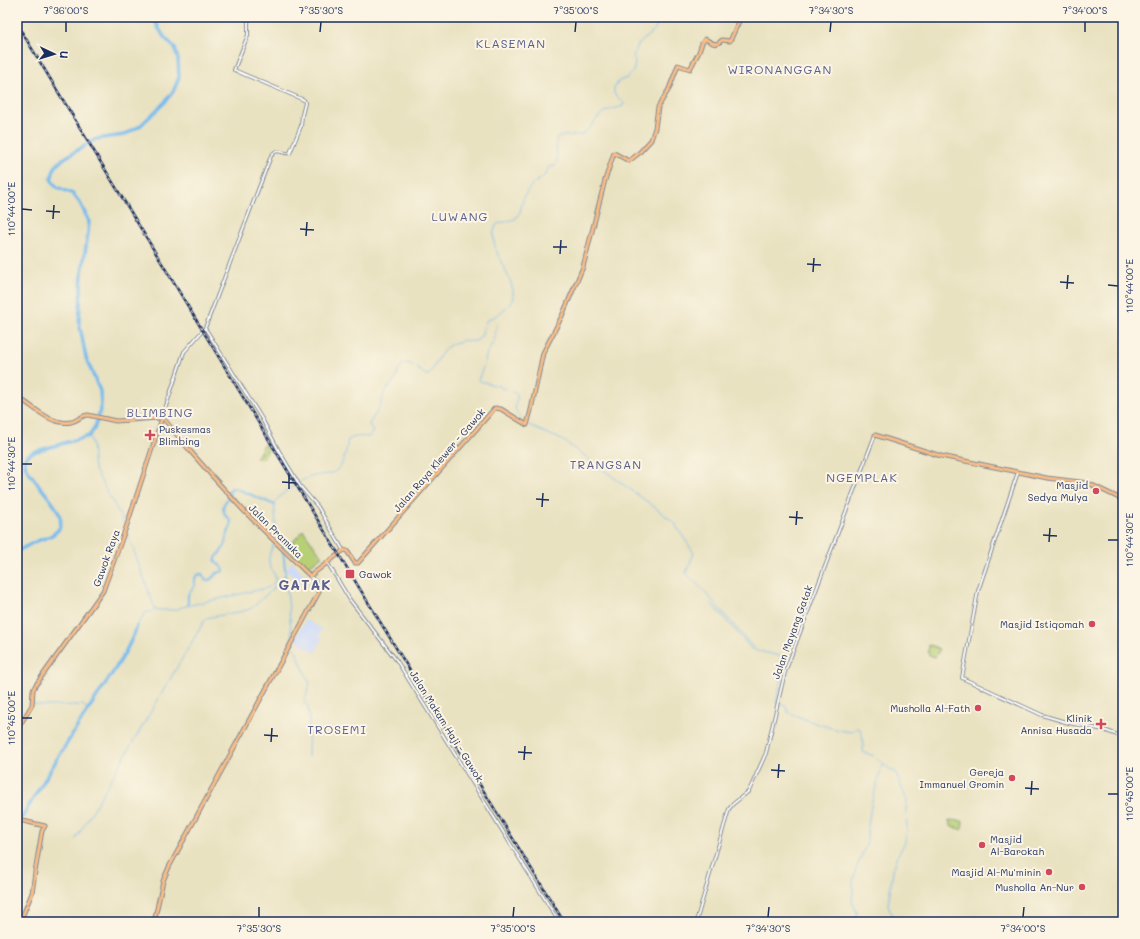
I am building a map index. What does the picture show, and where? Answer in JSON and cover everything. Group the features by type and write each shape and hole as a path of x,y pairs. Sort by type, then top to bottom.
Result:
{"main road":[{"name":"Jalan Raya Klewer - Gawok","path":"343,550 347,551 355,563 360,562 495,408 501,408 527,424 532,408 543,353 562,316 583,267 613,154 614,153 629,161 650,143 654,132 658,107 670,87 678,65 690,69 705,39 716,44 722,40 730,42 741,17"},
{"path":"17,397 55,421 70,422 84,415 92,415 116,421 162,418"},
{"name":"Jalan Pramuka","path":"162,418 230,495 310,576"},
{"name":"Gawok Raya","path":"17,730 32,705 33,690 35,686 102,594 162,418"},
{"path":"875,435 940,456 1013,471 1018,474 1088,483 1123,500"},
{"path":"310,576 343,550"},
{"path":"154,922 164,879 169,867 319,592"},
{"path":"17,816 22,820 45,826 42,831 34,872 32,893 20,922"},
{"path":"38,824 42,831"}],"street":[{"path":"162,418 184,352 205,328 268,162 272,154 276,151 288,154 290,153 301,126 302,115 306,103 304,100 234,70 248,35 249,17"},
{"path":"205,328 262,420 278,451 296,480 318,508 343,550"},
{"name":"Jalan Mayang Gatak","path":"696,922 729,809 750,790 768,749 785,672 875,435"},
{"path":"1018,474 978,591 962,678 1047,716 1069,723 1101,729 1123,737"},
{"name":"Jalan Makam Haji - Gawok","path":"327,562 352,603 397,660 559,922"},
{"path":"310,576 320,589 319,592"}],"shaded area":[{"path":"292,562 306,577 299,583 286,569"},
{"path":"306,620 322,629 319,635 322,638 316,653 295,640"}],"green space":[{"path":"265,443 269,447 263,459 256,458"},
{"path":"303,530 322,556 307,568 288,548"},
{"path":"929,645 939,649 935,657 929,655"},
{"path":"949,820 963,821 962,830 950,825"}],"waterway":[{"path":"17,551 52,535 56,532 60,525 60,516 56,507 28,471 25,464 26,458 33,452 89,436 94,429 101,405 100,391 86,358 79,322 82,273 89,221 80,203 73,194 57,187 51,179 55,167 63,159 96,139 124,135 140,126 165,102 174,90 179,77 178,59 175,48 164,37 154,17"},
{"path":"276,541 278,538 275,512 275,504 277,500 290,488 307,478 329,474 335,471 344,459 348,440 363,436 369,437 373,431 369,424 380,407 384,393 396,378 398,371 403,364 409,363 426,375 429,375 441,354 447,347 463,340 478,340 487,320 495,316 510,304 513,296 512,287 494,244 494,234 497,224 515,219 520,212 524,196 531,186 544,176 549,167 555,166 557,163 557,138 582,134 588,130 599,116 605,112 623,106 624,103 614,94 614,88 619,81 627,78 633,72 635,63 633,56 638,45 654,30 663,17"},
{"path":"478,380 487,353 494,341 497,323"},
{"path":"480,381 506,390"},
{"path":"512,392 517,394 515,407 517,412 527,423"},
{"path":"529,425 564,441 676,524 694,553 686,573 707,594 755,650 780,656 781,659 778,670 782,676 776,703 785,706 788,712 827,727 851,732 857,728 860,729 863,738 863,752 874,756"},
{"path":"89,436 92,444 95,470 126,526"},
{"path":"188,605 188,595 195,585 196,576 202,574 206,581 211,579 217,573 224,571 223,568 215,561 225,546 231,525 230,520 225,515 223,508 230,494 230,489 235,488 275,505"},
{"path":"126,529 155,609"},
{"path":"278,538 282,539 285,570"},
{"path":"137,626 145,613 155,610 175,610 182,607 267,588 272,585 275,579 269,563 270,553 274,544"},
{"path":"285,570 292,639"},
{"path":"76,839 206,618 244,611 252,608 281,581 285,574"},
{"path":"710,602 752,650 754,649"},
{"path":"17,821 22,817 71,736 115,669 137,626"},
{"path":"292,642 310,684 304,702 308,707 309,716 308,757"},
{"path":"33,705 83,705 88,709"},
{"path":"877,759 891,770 895,771 907,801 907,829 905,842 898,855 893,870 888,905 895,922"},
{"path":"857,922 857,912 852,902 855,872 867,842 871,805 881,769 884,765"}],"railway":[{"path":"17,24 295,483 564,922"}],"place":[{"name":"Puskesmas Blimbing","path":"150,435"},
{"name":"Masjid Sedya Mulya","path":"1096,491"},
{"name":"Gawok","path":"350,574"},
{"name":"Masjid Istiqomah","path":"1092,624"},
{"name":"Musholla Al-Fath","path":"978,708"},
{"name":"Klinik Annisa Husada","path":"1101,724"},
{"name":"Gereja Immanuel Gromin","path":"1012,778"},
{"name":"Masjid Al-Barokah","path":"982,845"},
{"name":"Masjid Al-Mu'minin","path":"1049,872"},
{"name":"Musholla An-Nur","path":"1082,887"}],"district":[{"name":"KLASEMAN","path":"511,44"},
{"name":"WIRONANGGAN","path":"780,70"},
{"name":"LUWANG","path":"460,217"},
{"name":"BLIMBING","path":"160,413"},
{"name":"TRANGSAN","path":"606,465"},
{"name":"NGEMPLAK","path":"862,478"},
{"name":"GATAK","path":"305,585"},
{"name":"TROSEMI","path":"337,730"}]}
